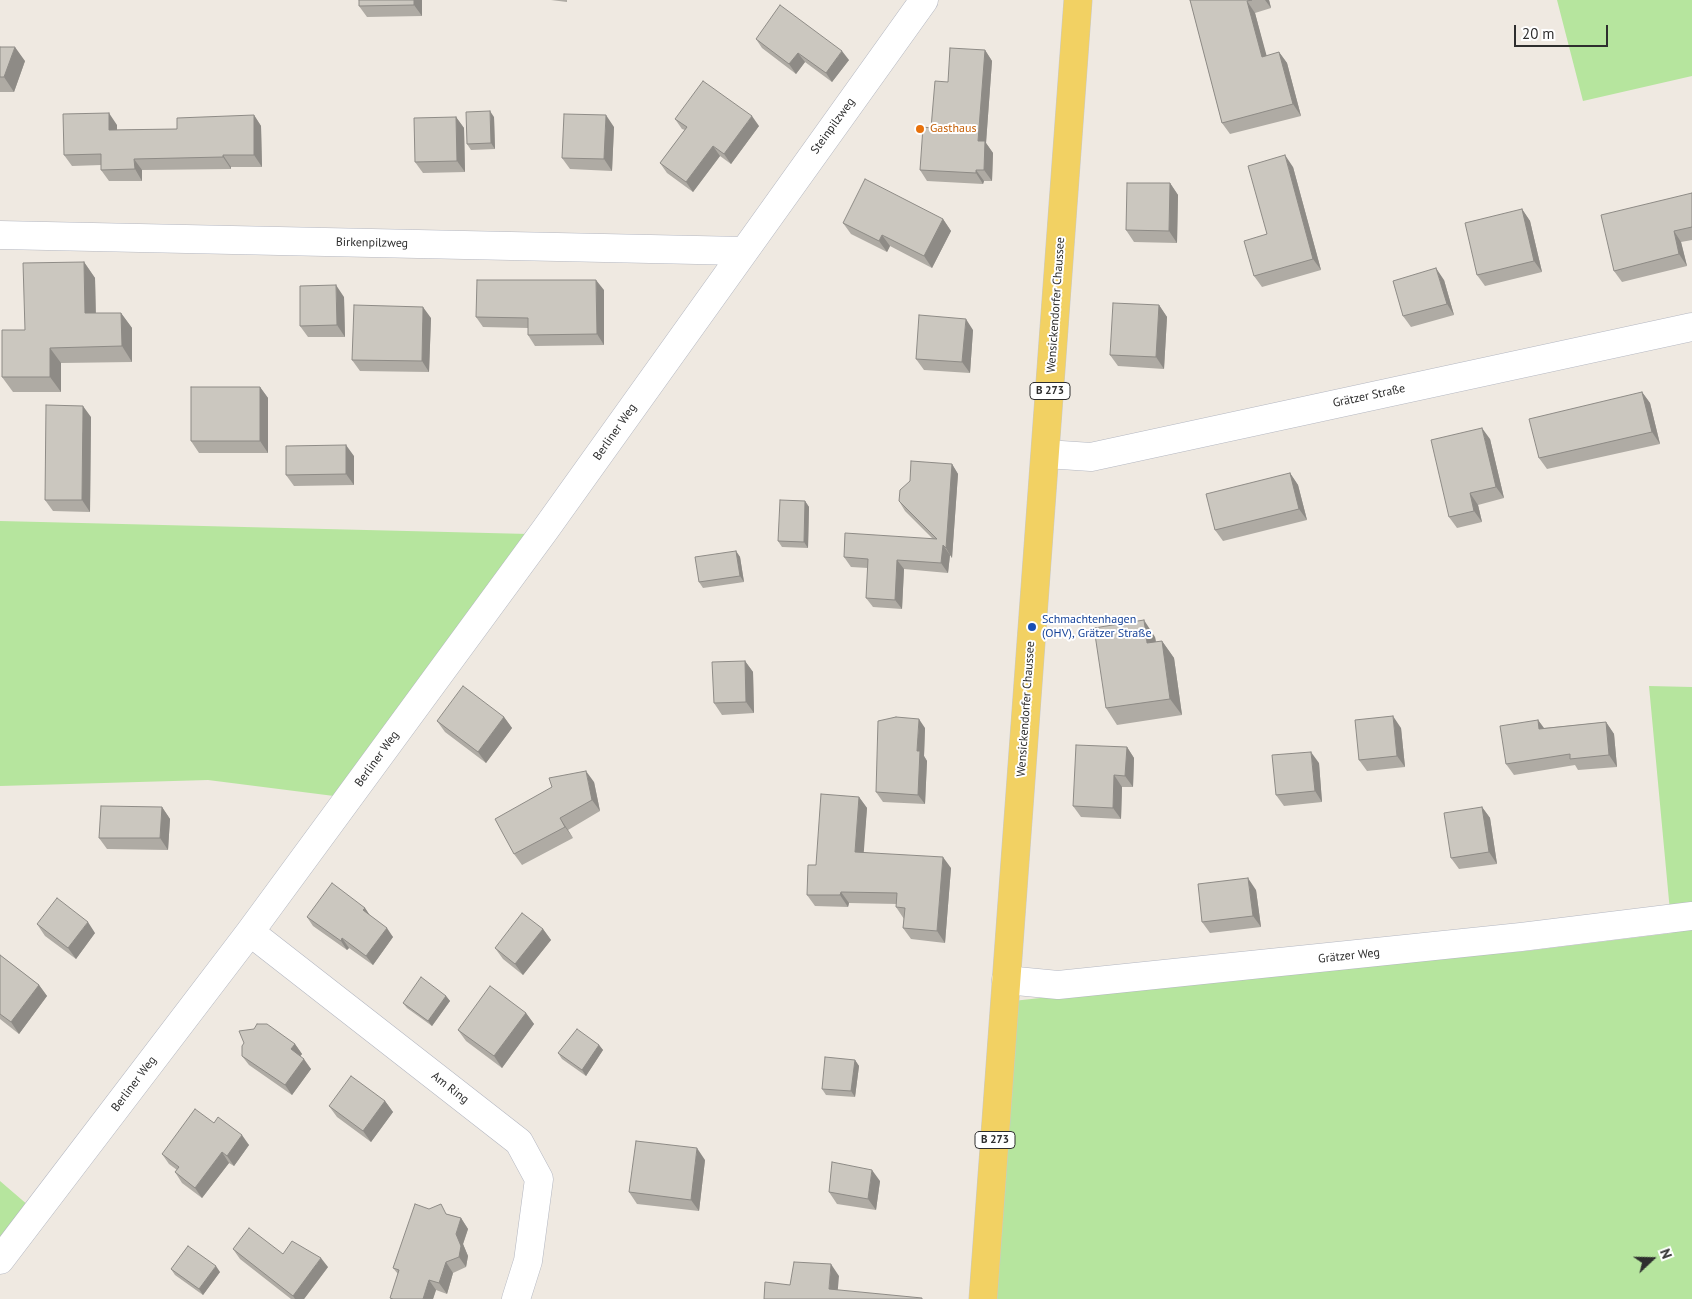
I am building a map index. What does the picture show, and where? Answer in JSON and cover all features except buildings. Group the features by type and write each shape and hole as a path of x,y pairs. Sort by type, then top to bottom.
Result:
{"main road":[{"name":"Wensickendorfer Chaussee","path":"983,1299 1078,0"}],"street":[{"name":"Steinpilzweg","path":"743,251 924,0"},
{"name":"Birkenpilzweg","path":"0,235 743,251"},
{"name":"Berliner Weg","path":"0,1260 250,932 545,530 743,251"},
{"name":"Grätzer Straße","path":"1046,454 1091,457 1692,327"},
{"name":"Grätzer Weg","path":"1006,980 1058,985 1502,939 1692,916"},
{"name":"Am Ring","path":"250,932 519,1142 539,1179 528,1261 516,1299"}],"green space":[{"path":"1557,0 1692,0 1692,76 1583,101"},
{"path":"0,521 529,534 334,796 208,780 0,786"},
{"path":"1649,686 1692,687 1692,1299 992,1299 1013,1001 1296,970 1526,951 1672,933"},
{"path":"0,1181 36,1212 0,1259"}],"place":[{"name":"Gasthaus","path":"920,129"},
{"name":"Schmachtenhagen (OHV), Grätzer Straße","path":"1032,627"}]}
